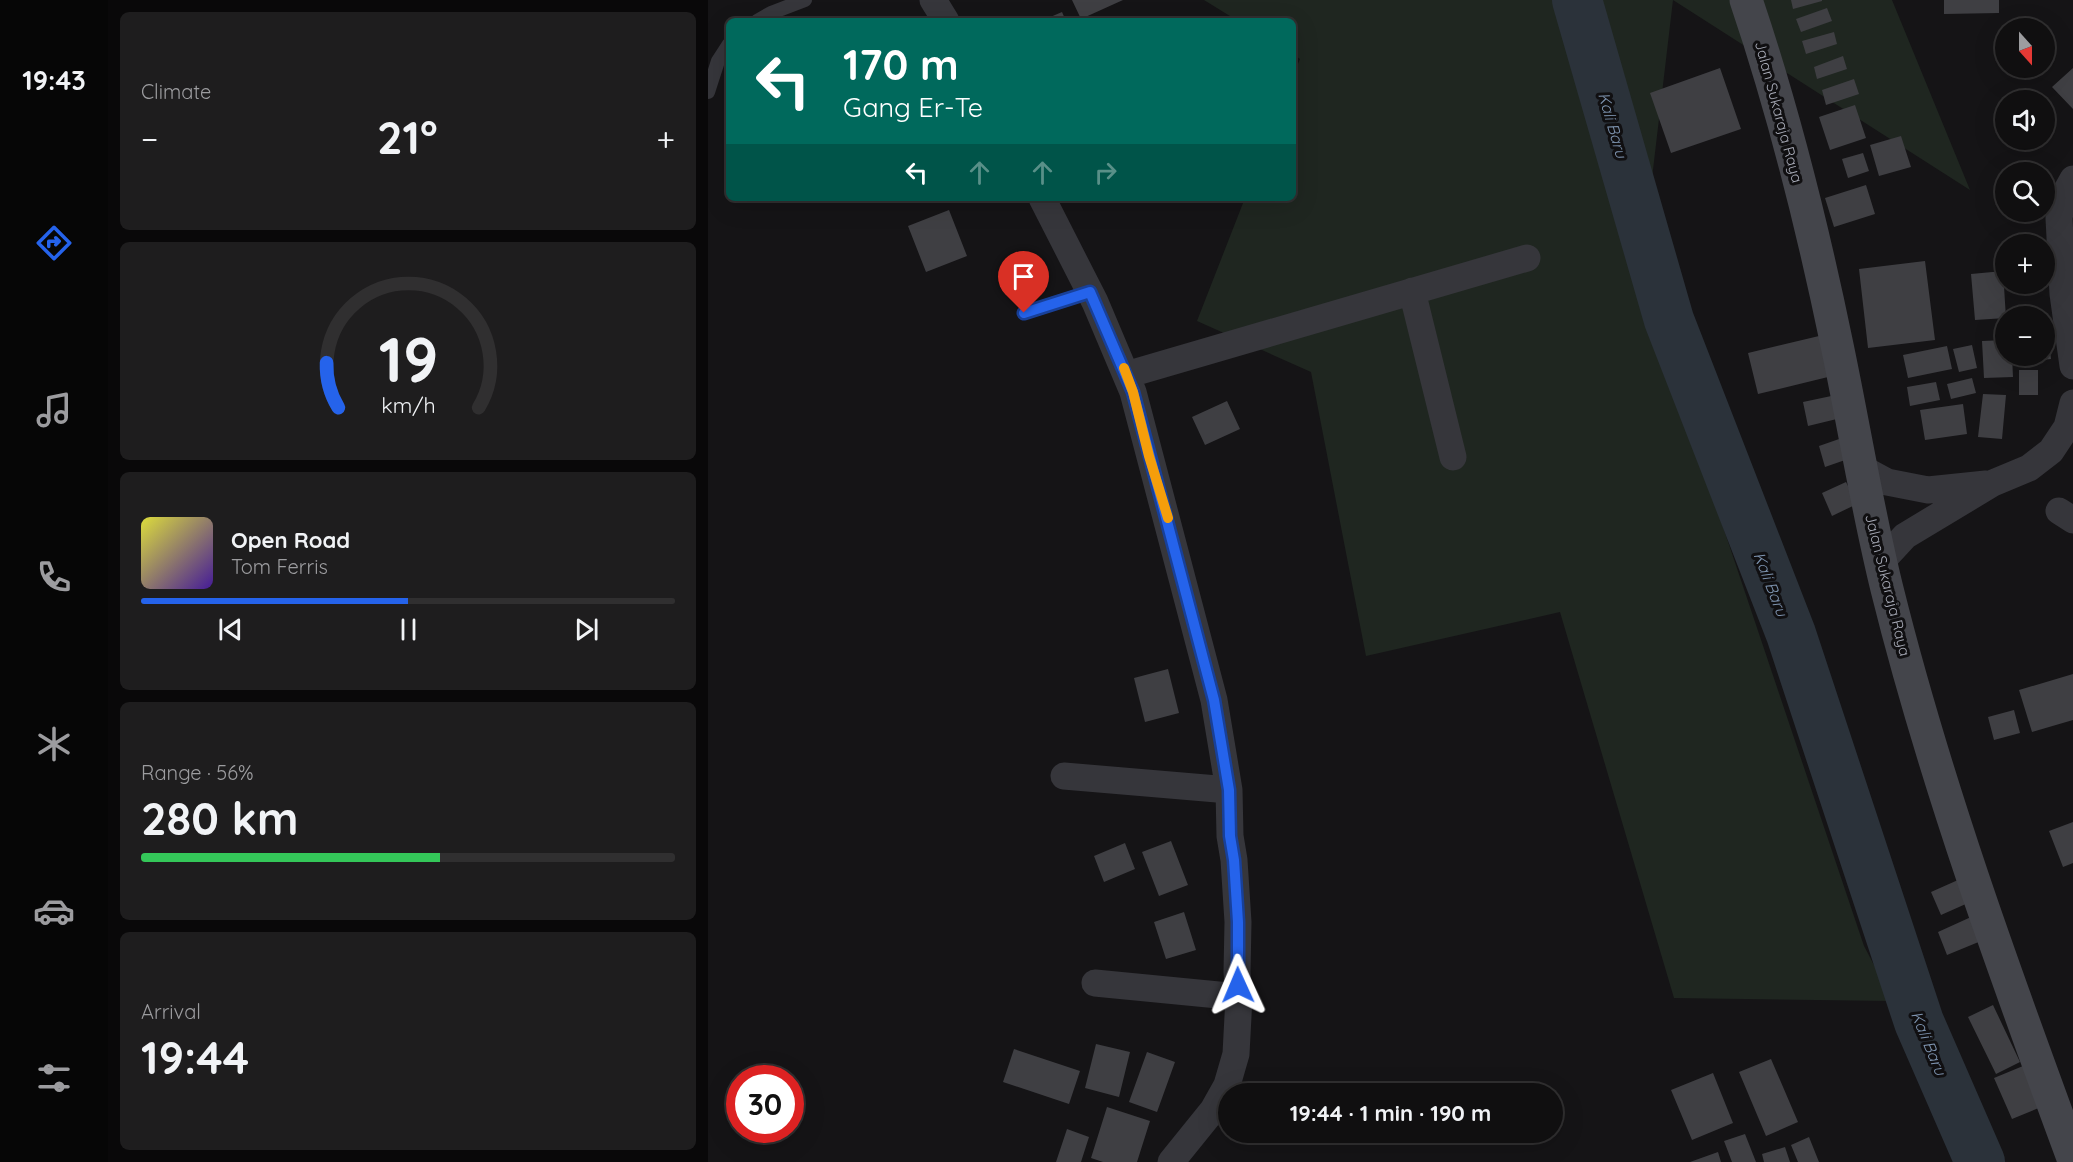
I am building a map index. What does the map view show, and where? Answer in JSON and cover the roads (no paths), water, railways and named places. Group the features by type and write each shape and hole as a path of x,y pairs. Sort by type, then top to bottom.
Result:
{"street":[{"name":"Jalan Sukaraja Raya","path":"1746,0 1766,59 1820,265 1880,563 1899,638 1966,856 2020,1015 2073,1158"},
{"path":"2073,179 2063,197 2060,218 2063,294 2073,366"},
{"path":"1044,201 1090,292 1133,392 1168,518 1214,700 1229,790 1230,836 1238,922 1239,997 1236,1054 1227,1085 1213,1110 1171,1162"},
{"path":"1126,375 1527,258"},
{"path":"1412,291 1453,457"},
{"path":"1880,563 1905,536 1993,483 2029,468 2051,451 2067,426 2073,403"},
{"path":"1861,468 1887,482 1928,490 1993,483"},
{"path":"1064,776 1229,790"},
{"path":"1095,983 1239,997"}],"lane":[{"path":"762,18 805,0"},
{"path":"708,92 718,61 726,49"},
{"path":"1024,313 1090,292"}],"waterway":[{"name":"Kali Baru","path":"1577,0 1669,320 1791,634 1919,1022 1980,1162"}]}
